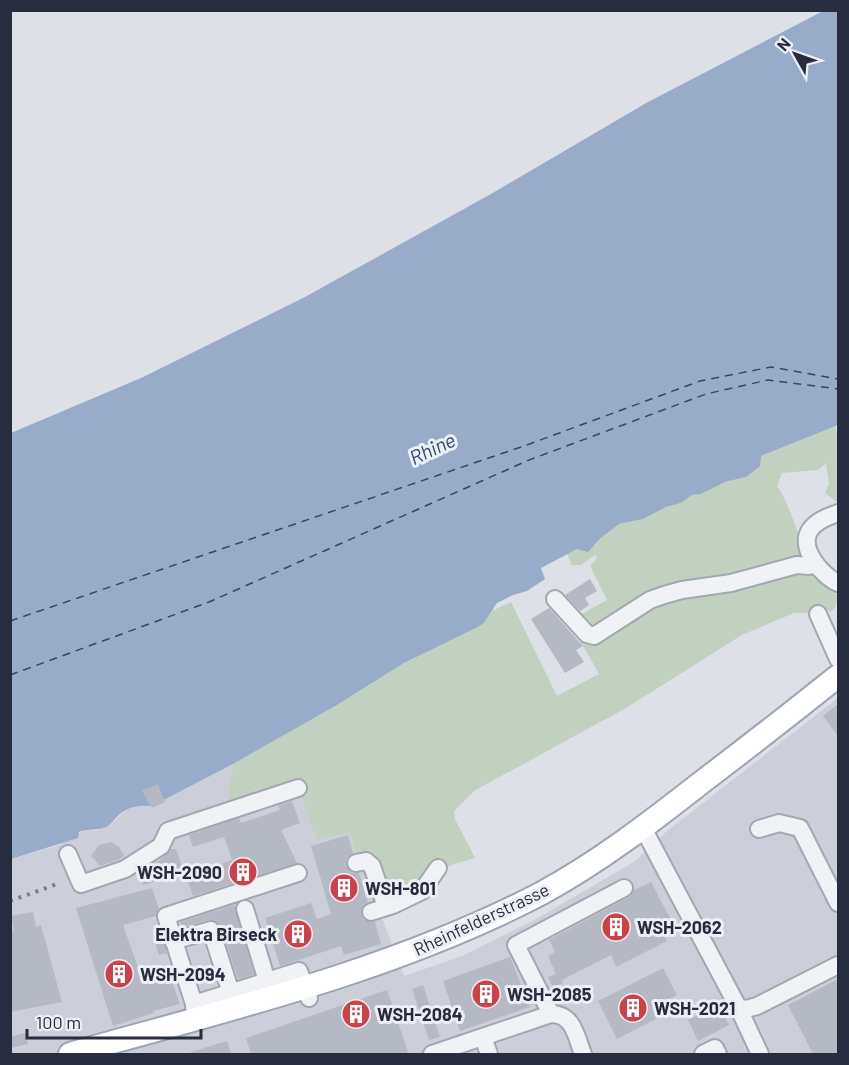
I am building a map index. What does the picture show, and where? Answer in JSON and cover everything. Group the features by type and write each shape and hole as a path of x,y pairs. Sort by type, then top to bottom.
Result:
{"main road":[{"name":"Rheinfelderstrasse","path":"646,832 838,676"},
{"name":"Rheinfelderstrasse","path":"121,1054 307,992 458,934 543,892 646,832 838,688"},
{"name":"Rheinfelderstrasse","path":"77,1054 195,1011 307,992"}],"street":[{"path":"838,513 818,521 807,535 815,564 825,576 838,583"},
{"path":"555,599 587,634 594,636 650,600 664,595 731,583 797,565 815,564"},
{"path":"818,614 838,659"},
{"path":"68,854 81,884 125,869 161,846 168,831 298,788"},
{"path":"759,829 779,823 800,828 838,903"},
{"path":"646,832 738,1007 760,1054"},
{"path":"356,863 366,861 372,866 379,910 422,891 438,868"},
{"path":"298,873 166,916 195,1011 231,993 299,970 307,992"},
{"path":"551,1014 516,945 624,888"},
{"path":"245,909 267,981"},
{"path":"173,940 211,930 231,993"},
{"path":"738,1007 746,1009 757,1006 838,965"},
{"path":"432,1054 551,1014 560,1014 569,1019 583,1054"},
{"path":"483,1037 489,1054"},
{"path":"703,1054 715,1048 718,1054"}],"shaded area":[{"path":"838,698 838,1054 11,1054 11,859 59,845 87,829 95,831 110,825 126,810 138,805 152,806 233,764 229,791 296,781 317,840 349,831 404,976 462,956 536,919 634,862 667,831"}],"green space":[{"path":"835,426 838,437 838,503 825,493 829,484 826,463 818,470 782,473 777,486 785,499 809,556 838,596 835,608 814,617 807,613 794,613 742,635 626,708 474,791 454,811 455,819 475,858 447,867 404,894 388,898 359,859 349,832 317,841 296,781 231,803 229,791 233,764 337,705 406,662 476,628 484,623 492,611 511,602 557,696 599,674 569,621 607,600 590,566 597,558 595,555 581,565 572,565 567,554 577,549 596,545 602,537 619,524 643,519 666,507 681,503 692,495 701,494 725,482 746,477 761,456"}],"water":[{"name":"Rhine","path":"823,11 838,11 838,425 761,456 760,466 746,477 725,482 701,494 692,495 681,503 666,507 643,519 619,524 588,552 577,549 541,568 545,579 527,591 497,603 484,623 476,628 404,663 337,705 233,764 152,806 128,809 106,827 79,832 78,838 11,859 11,433 141,378 305,297 491,194 648,102"}],"building":[{"path":"590,579 597,591 585,598 589,605 580,611 565,595"},
{"path":"549,608 583,646 576,650 584,662 565,673 531,619"},
{"path":"838,704 838,736 823,716"},
{"path":"158,784 165,802 152,808 142,791"},
{"path":"292,801 300,823 281,830 297,863 193,896 186,875 232,860 224,837 193,847 189,835 239,818 241,823 280,810 278,806"},
{"path":"348,835 353,853 346,859 346,866 352,873 359,873 368,902 363,905 361,915 364,920 375,922 381,944 344,955 341,946 280,966 265,918 311,903 317,919 331,914 311,846"},
{"path":"112,842 124,855 120,859 100,866 91,856 99,845"},
{"path":"171,849 176,849 184,872 143,885 139,873 159,861"},
{"name":"WSH-2062","path":"651,882 673,924 662,930 667,941 616,967 611,955 553,987 548,977 556,974 548,956 555,952 549,940 629,897 634,890"},
{"path":"152,888 159,909 156,916 123,925 140,973 166,965 180,1004 113,1026 76,908"},
{"path":"234,905 254,974 238,979 219,923 209,920 182,927 181,922"},
{"path":"33,912 36,927 41,925 62,1002 10,1012 10,932 14,931 11,916"},
{"path":"161,935 167,953 159,955 153,937"},
{"name":"WSH-2085","path":"510,957 530,1007 460,1031 443,981"},
{"name":"WSH-2021","path":"663,968 677,995 662,1003 667,1013 617,1039 598,1001"},
{"path":"838,979 838,1054 813,1054 788,1005"},
{"path":"423,985 440,1037 429,1040 412,989"},
{"name":"WSH-2084","path":"387,990 408,1052 400,1054 251,1054 246,1038"},
{"path":"716,998 729,1025 698,1041 688,1020 704,1012 701,1005"},
{"path":"25,1033 28,1044 10,1048 10,1037"},
{"path":"227,1041 231,1054 191,1054 191,1052"}],"ferry route":[{"path":"10,621 524,446 700,381 771,367 838,379"},
{"path":"10,675 209,602 529,460 706,394 768,380 838,389"}],"railway":[{"path":"10,901 60,883"}],"place":[{"name":"WSH-2090","path":"243,872"},
{"name":"WSH-801","path":"344,888"},
{"name":"WSH-2062","path":"616,927"},
{"name":"Elektra Birseck","path":"298,934"},
{"name":"WSH-2094","path":"119,974"},
{"name":"WSH-2085","path":"486,994"},
{"name":"WSH-2021","path":"633,1008"},
{"name":"WSH-2084","path":"356,1014"}]}
